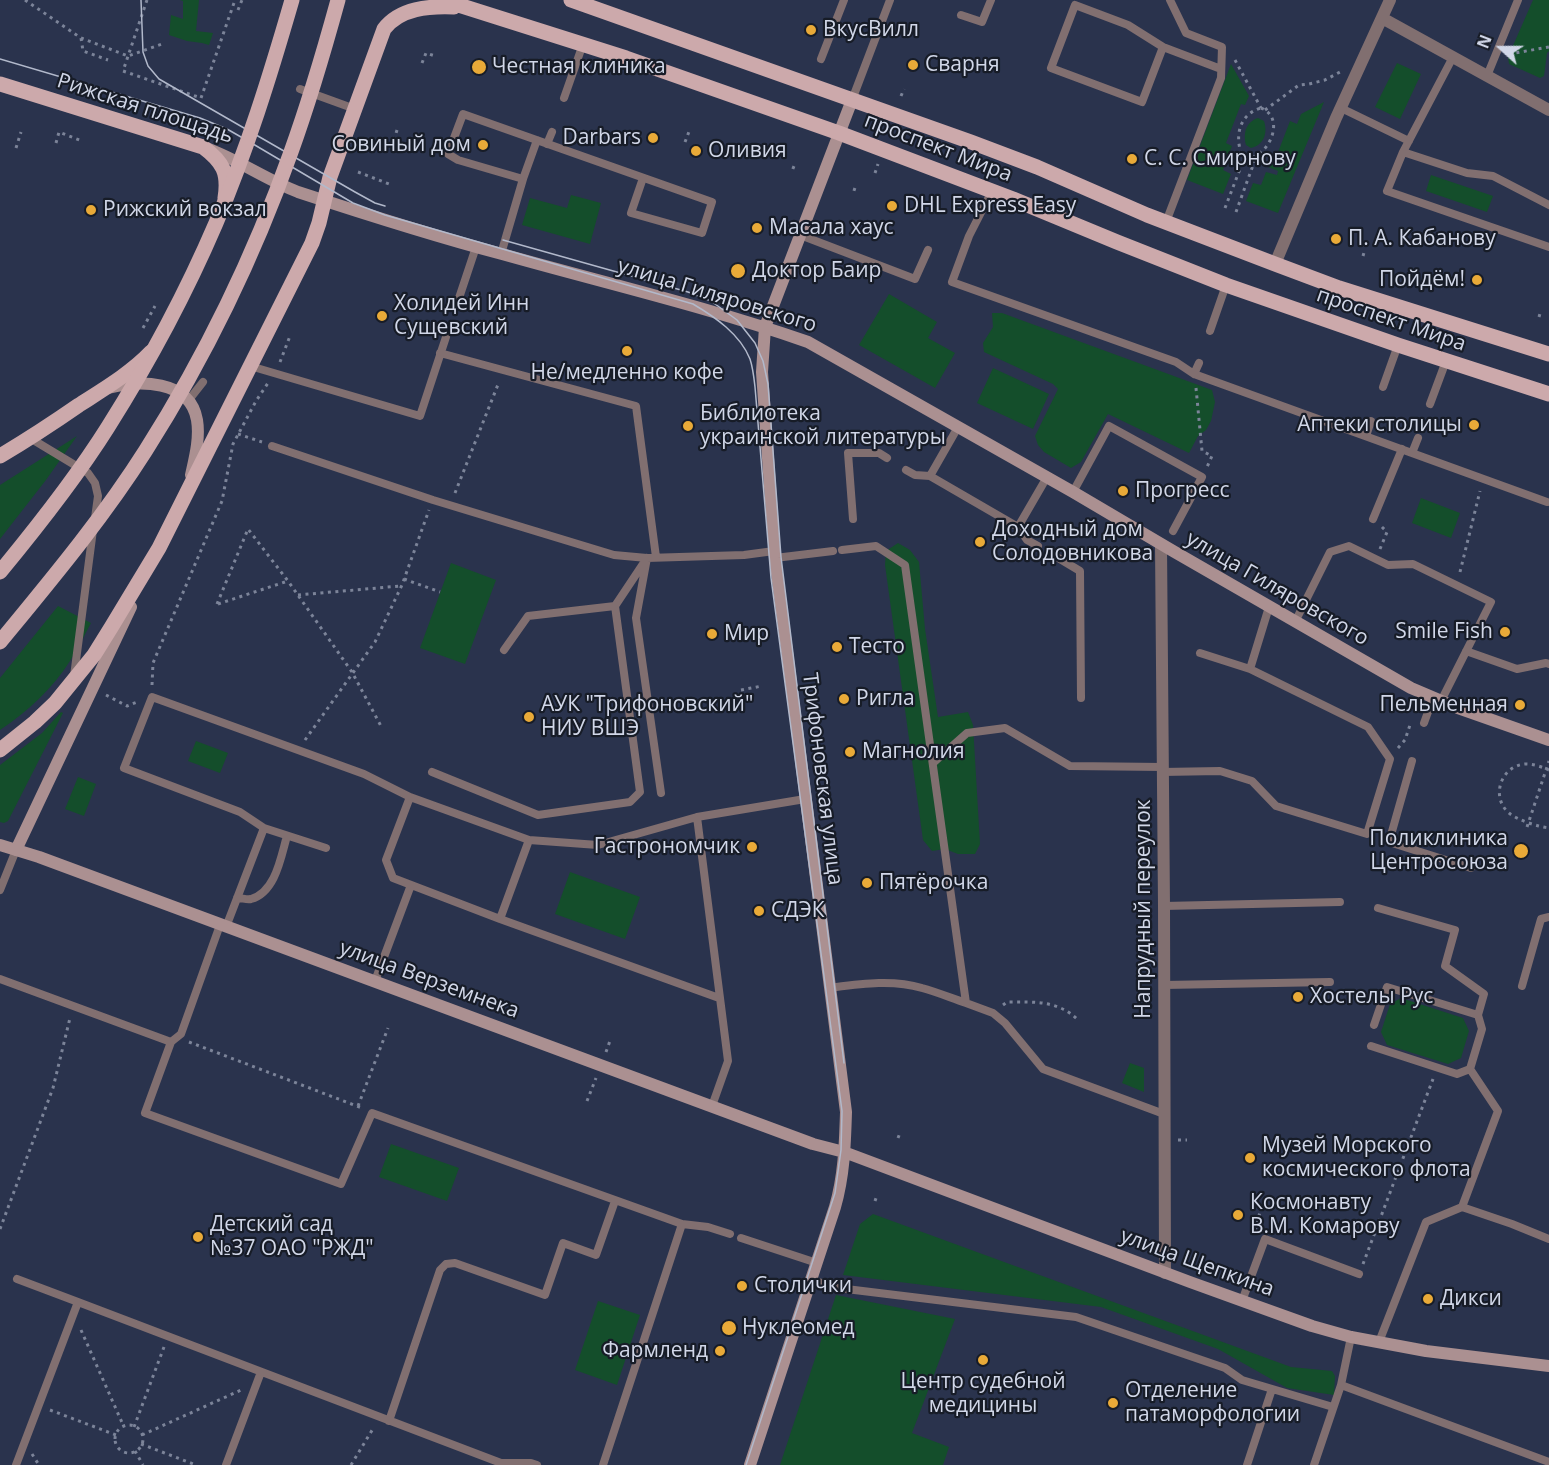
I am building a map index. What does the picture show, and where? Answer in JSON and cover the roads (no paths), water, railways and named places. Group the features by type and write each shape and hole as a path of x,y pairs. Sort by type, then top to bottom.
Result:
{"main road":[{"path":"0,572 62,493 108,427 140,374 184,292 217,222 250,137 270,78 292,0"},
{"path":"0,642 97,519 134,468 178,396 223,312 257,239 291,152 338,0"},
{"name":"проспект Мира","path":"443,0 583,44 839,133 992,191 1226,285 1398,345 1549,394"},
{"name":"проспект Мира","path":"571,0 971,142 1037,167 1166,222 1340,288 1549,354"},
{"path":"0,750 35,722 73,682 94,655 159,548 312,243 320,223 330,177 384,29 401,14 419,9 464,7"},
{"name":"Рижская площадь","path":"0,84 203,147"},
{"path":"0,456 103,390 142,360 157,345 223,211 226,182 223,166 203,147"}],"street":[{"path":"1275,264 1390,0"},
{"path":"1382,18 1549,110"},
{"name":"Трифоновская улица","path":"750,1465 839,1194 844,1152 846,1112 775,555 762,372 765,327 852,100"},
{"name":"Рижская площадь","path":"203,147 232,159 273,182 324,201"},
{"name":"улица Гиляровского","path":"324,201 476,247 765,327 808,342 1047,477 1391,677 1437,700 1549,740"},
{"path":"103,390 132,384 152,383 172,389 188,401 197,419 198,433 187,494"},
{"name":"Напрудный переулок","path":"1161,544 1165,1273"},
{"path":"16,850 159,548"},
{"name":"улица Верземнека","path":"0,845 813,1144 844,1152"},
{"name":"улица Щепкина","path":"844,1152 1312,1326 1351,1337 1426,1351 1549,1366"}],"lane":[{"path":"821,59 844,0"},
{"path":"852,100 890,0"},
{"path":"961,15 982,22 992,0"},
{"path":"1166,222 1221,78 1222,47 1186,33 1170,0"},
{"path":"1487,76 1518,0"},
{"path":"1162,47 1142,102 1051,68 1075,5 1128,25 1162,47 1221,69"},
{"path":"564,98 583,44"},
{"path":"1453,57 1403,152 1387,191 1549,247"},
{"path":"300,90 355,109"},
{"path":"1341,108 1409,141"},
{"path":"523,179 458,160 448,154 463,114 712,202 702,233 631,213 643,178"},
{"path":"547,144 552,132"},
{"path":"501,254 537,140"},
{"path":"1403,152 1467,173 1493,176 1549,206"},
{"path":"992,191 969,236 952,282 1176,362 1194,374 1548,502"},
{"path":"800,235 915,279 928,250"},
{"path":"458,301 476,247"},
{"path":"1210,332 1226,285"},
{"path":"250,366 420,416 446,337"},
{"path":"1383,387 1398,345"},
{"path":"441,353 636,406 656,556"},
{"path":"1430,404 1446,361"},
{"path":"1194,374 1198,363"},
{"path":"188,401 202,382"},
{"path":"1366,436 1371,421"},
{"path":"1073,492 1109,426 1202,477 1173,531"},
{"path":"930,476 958,427"},
{"path":"30,438 88,473 95,483 98,496 73,682"},
{"path":"1412,453 1418,438"},
{"path":"272,446 450,506 614,555 647,558 775,555 876,546 905,565 966,1003"},
{"path":"1373,519 1402,449"},
{"path":"853,519 848,453 879,453 887,458"},
{"path":"906,470 915,475 930,476 1018,527 1027,540 1038,546"},
{"path":"1018,527 1047,477"},
{"path":"1295,622 1330,552 1349,546 1388,565 1413,564 1491,602 1466,651 1424,723"},
{"path":"1055,556 1080,571 1080,698"},
{"path":"432,772 538,815 630,802 640,792 615,606 647,558"},
{"path":"647,558 636,618 661,793"},
{"path":"504,650 528,616 615,606"},
{"path":"1250,669 1269,607"},
{"path":"1466,651 1517,669 1549,664"},
{"path":"933,763 967,733 1005,728 1070,766 1220,771 1252,781 1276,806 1367,834 1390,759 1368,727 1250,669 1200,654"},
{"path":"326,848 264,828 240,812 124,768 152,697 364,774 410,797 529,840 598,846 697,817 806,799"},
{"path":"1412,761 1389,842 1471,868"},
{"path":"410,797 386,860 393,878 719,998"},
{"path":"697,817 728,1061 712,1106"},
{"path":"264,828 181,1034 173,1040 145,1113 341,1184 372,1113 682,1224 708,1227 730,1234"},
{"path":"237,898 250,899 264,892 272,884 287,836"},
{"path":"500,919 529,840"},
{"path":"0,890 16,850"},
{"path":"375,981 411,885"},
{"path":"1164,906 1340,902"},
{"path":"1378,908 1455,930 1445,966 1484,994 1478,1015 1482,1029 1470,1070"},
{"path":"1522,986 1540,920 1549,917"},
{"path":"0,979 173,1040"},
{"path":"1164,985 1330,982"},
{"path":"829,988 890,983 921,987 993,1013 1005,1023 1043,1069 1164,1114"},
{"path":"1374,1025 1387,987 1478,1015"},
{"path":"1371,1046 1457,1074 1470,1070"},
{"path":"1462,1207 1498,1111 1470,1070"},
{"path":"389,1421 440,1270 446,1264 455,1263 544,1295 563,1243 596,1255 615,1200"},
{"path":"1379,1342 1426,1222 1462,1207 1549,1239"},
{"path":"603,1465 682,1224"},
{"path":"741,1238 817,1263"},
{"path":"1242,1301 1265,1239 1359,1274"},
{"path":"17,1279 501,1463 537,1465"},
{"path":"812,1280 838,1288 1076,1317 1225,1368 1242,1380 1334,1407"},
{"path":"16,1465 78,1302"},
{"path":"1314,1465 1341,1385 1351,1337"},
{"path":"226,1465 261,1372"},
{"path":"1341,1385 1549,1462"},
{"path":"1247,1465 1272,1389"}],"tram line":[{"path":"141,0 143,52 148,66 159,79 355,192 385,206"},
{"path":"0,59 200,118 227,129 353,203 385,215 693,304 726,327 746,350 754,380 771,578 842,1111 841,1150 835,1193 746,1465"},
{"path":"503,240 688,292 711,301 737,320 755,343 763,361 768,384 781,557 844,1063"}],"place":[{"name":"ВкусВилл","path":"811,30"},
{"name":"Сварня","path":"913,65"},
{"name":"Честная клиника","path":"479,67"},
{"name":"Darbars","path":"653,138"},
{"name":"Совиный дом","path":"483,145"},
{"name":"Оливия","path":"696,151"},
{"name":"С. С. Смирнову","path":"1132,159"},
{"name":"DHL Express Easy","path":"892,206"},
{"name":"Рижский вокзал","path":"91,210"},
{"name":"Масала хаус","path":"757,228"},
{"name":"П. А. Кабанову","path":"1336,239"},
{"name":"Доктор Баир","path":"738,271"},
{"name":"Пойдём!","path":"1477,280"},
{"name":"Холидей Инн Сущевский","path":"382,316"},
{"name":"Не/медленно кофе","path":"627,351"},
{"name":"Аптеки столицы","path":"1474,425"},
{"name":"Библиотека украинской литературы","path":"688,426"},
{"name":"Прогресс","path":"1123,491"},
{"name":"Доходный дом Солодовникова","path":"980,542"},
{"name":"Smile Fish","path":"1505,632"},
{"name":"Мир","path":"712,634"},
{"name":"Тесто","path":"837,647"},
{"name":"Ригла","path":"844,699"},
{"name":"Пельменная","path":"1520,705"},
{"name":"АУК \"Трифоновский\" НИУ ВШЭ","path":"529,717"},
{"name":"Магнолия","path":"850,752"},
{"name":"Гастрономчик","path":"752,847"},
{"name":"Поликлиника Центросоюза","path":"1521,851"},
{"name":"Пятёрочка","path":"867,883"},
{"name":"СДЭК","path":"759,911"},
{"name":"Хостелы Рус","path":"1298,997"},
{"name":"Музей Морского космического флота","path":"1250,1158"},
{"name":"Космонавту В.М. Комарову","path":"1238,1215"},
{"name":"Детский сад №37 ОАО \"РЖД\"","path":"198,1237"},
{"name":"Столички","path":"742,1286"},
{"name":"Дикси","path":"1428,1299"},
{"name":"Нуклеомед","path":"729,1328"},
{"name":"Фармленд","path":"720,1351"},
{"name":"Центр судебной медицины","path":"983,1360"},
{"name":"Отделение патаморфологии","path":"1113,1403"}]}
